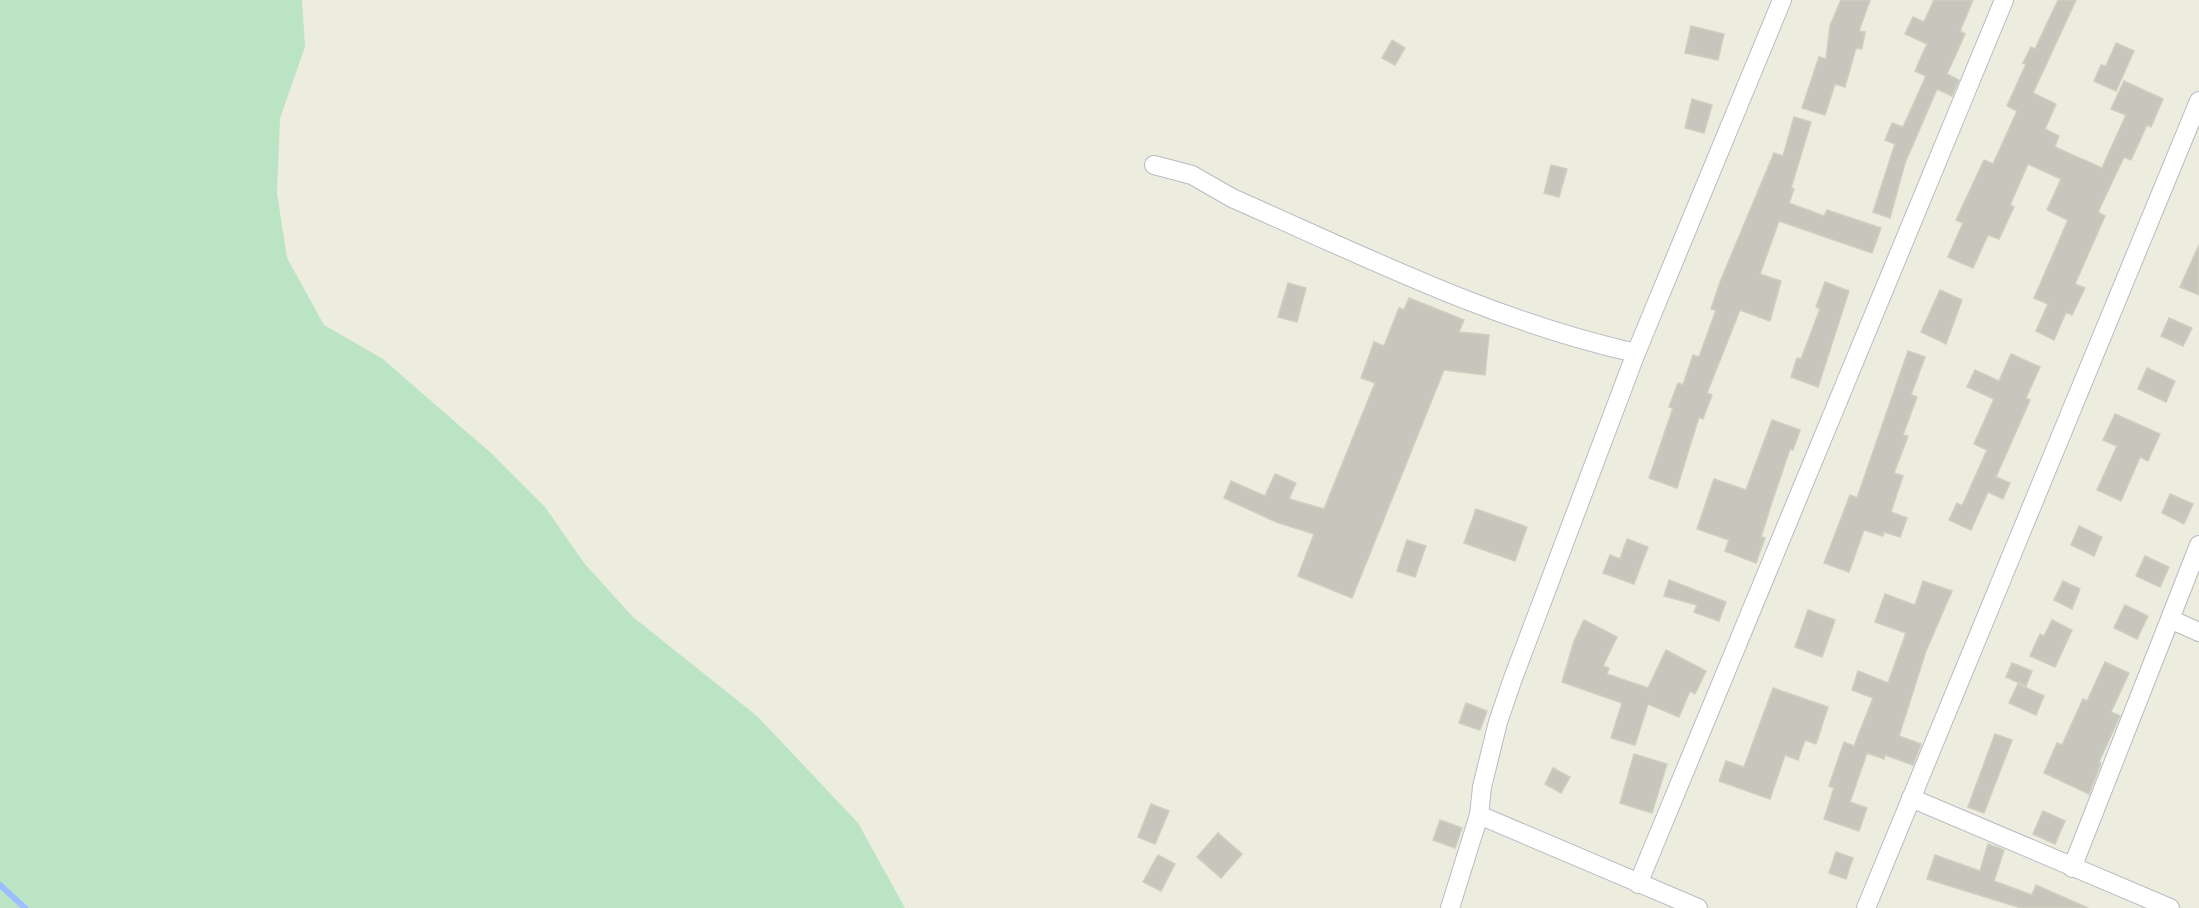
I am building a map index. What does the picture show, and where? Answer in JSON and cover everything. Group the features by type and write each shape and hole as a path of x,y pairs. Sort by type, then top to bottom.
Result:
{"street":[{"path":"1450,908 1479,815 1482,787 1512,681 1636,353 1782,0"},
{"path":"1638,884 2004,0"},
{"path":"1866,908 2199,101"},
{"path":"1154,165 1192,175 1232,198 1500,314 1588,342 1636,353"},
{"path":"2072,868 2199,545"},
{"path":"2170,620 2199,632"},
{"path":"1911,798 2170,908"},
{"path":"1479,815 1698,908"}],"green space":[{"path":"0,0 302,0 305,47 280,118 277,193 287,258 324,325 383,359 492,454 545,507 584,563 633,617 757,716 858,823 905,908 0,908"}],"building":[{"path":"1841,0 1870,0 1859,31 1865,32 1862,49 1856,48 1845,87 1835,84 1825,115 1802,108 1819,57 1826,59 1830,26"},
{"path":"1934,0 1973,0 1960,31 1965,34 1947,74 1959,80 1952,96 1937,89 1905,163 1890,218 1873,212 1895,144 1885,140 1892,123 1903,127 1926,76 1915,71 1927,44 1905,34 1913,17 1924,22"},
{"path":"2058,0 2076,0 2033,93 2056,104 2045,129 2059,136 2055,146 2057,148 2102,168 2126,115 2111,109 2124,81 2163,99 2151,127 2147,125 2131,160 2124,157 2098,212 2105,216 2075,284 2085,288 2072,315 2066,312 2054,340 2036,331 2048,304 2034,298 2068,220 2047,210 2061,179 2028,164 2010,205 2014,207 1999,239 1988,235 1973,268 1948,257 1963,223 1956,220 1984,160 1993,164 2017,111 2007,106 2026,64 2023,63 2031,47 2035,49"},
{"path":"1691,26 1724,34 1718,60 1685,53"},
{"path":"1392,40 1405,48 1395,65 1382,58"},
{"path":"2116,43 2134,51 2116,91 2094,81 2101,65 2106,66"},
{"path":"1692,99 1712,105 1704,133 1685,128"},
{"path":"1794,117 1811,122 1791,188 1794,189 1789,203 1824,216 1827,210 1881,228 1872,253 1779,221 1760,274 1781,281 1770,321 1740,310 1707,393 1712,395 1703,419 1699,417 1677,488 1649,478 1673,408 1669,407 1678,383 1683,385 1693,355 1699,357 1716,310 1711,309 1720,282 1774,153 1783,156"},
{"path":"1551,165 1567,169 1559,197 1544,193"},
{"path":"2199,245 2199,295 2180,287"},
{"path":"1825,282 1849,291 1818,387 1791,377 1797,358 1801,359 1820,309 1816,307"},
{"path":"1288,283 1306,288 1297,322 1278,317"},
{"path":"1940,290 1962,300 1946,344 1921,332"},
{"path":"1409,298 1464,320 1459,332 1489,335 1485,375 1444,370 1352,598 1298,576 1314,534 1276,522 1224,498 1231,481 1265,496 1275,474 1296,483 1289,499 1324,509 1375,383 1361,378 1374,342 1384,346 1399,308 1404,310"},
{"path":"2169,318 2192,328 2183,346 2161,336"},
{"path":"1908,351 1925,357 1911,395 1917,397 1903,435 1908,436 1894,473 1903,476 1891,512 1907,518 1900,537 1884,532 1883,536 1864,530 1849,572 1824,563 1850,495 1857,498"},
{"path":"2011,354 2040,367 2026,398 2030,400 1996,477 2010,483 2003,499 1988,492 1971,530 1949,520 1957,503 1962,506 1987,450 1974,444 1994,399 1967,387 1975,370 1999,381"},
{"path":"2147,368 2175,381 2166,402 2138,389"},
{"path":"2115,414 2160,434 2148,461 2140,457 2121,501 2097,490 2117,446 2103,440"},
{"path":"1772,420 1800,430 1793,450 1790,449 1772,502 1761,537 1765,538 1756,563 1725,551 1729,540 1697,529 1714,479 1746,490"},
{"path":"2170,494 2193,504 2184,524 2162,513"},
{"path":"1476,509 1527,527 1515,561 1464,543"},
{"path":"2079,526 2102,537 2094,556 2071,545"},
{"path":"1627,539 1648,547 1634,584 1603,573 1610,555 1620,559"},
{"path":"1407,540 1426,546 1415,577 1397,571"},
{"path":"2145,556 2169,567 2160,587 2136,576"},
{"path":"1669,580 1726,602 1719,621 1694,612 1697,605 1664,596"},
{"path":"1923,581 1952,591 1926,651 1899,736 1921,744 1913,765 1885,755 1884,759 1867,753 1850,802 1867,808 1859,831 1824,819 1834,788 1829,786 1844,742 1854,746 1873,698 1852,690 1858,671 1888,683 1906,633 1875,622 1885,594 1915,605"},
{"path":"2063,581 2080,589 2072,609 2054,600"},
{"path":"2125,605 2148,616 2137,639 2114,628"},
{"path":"1808,610 1835,620 1822,657 1795,647"},
{"path":"1584,620 1617,637 1603,666 1609,668 1607,674 1648,688 1666,650 1706,671 1695,694 1690,691 1679,717 1648,704 1635,745 1611,738 1622,703 1562,682 1574,641"},
{"path":"2052,620 2072,630 2055,667 2030,656 2040,634 2044,636"},
{"path":"2105,662 2129,673 2111,712 2120,716 2099,762 2101,763 2089,794 2044,773 2057,743 2062,745 2083,699 2087,701"},
{"path":"2012,663 2032,671 2026,686 2006,677"},
{"path":"2018,684 2044,696 2036,715 2009,703"},
{"path":"1773,688 1828,707 1816,744 1805,740 1798,760 1785,755 1770,799 1719,781 1726,761 1744,767"},
{"path":"1466,703 1487,711 1480,730 1459,723"},
{"path":"1995,734 2012,740 1984,813 1968,807"},
{"path":"1634,754 1667,764 1652,813 1620,803"},
{"path":"1553,768 1570,777 1561,793 1545,784"},
{"path":"1151,804 1169,811 1155,844 1138,837"},
{"path":"2043,811 2065,821 2055,844 2033,834"},
{"path":"1440,820 1462,828 1455,848 1433,840"},
{"path":"1218,833 1242,854 1221,878 1197,857"},
{"path":"1988,844 2004,850 1994,881 2032,895 2036,885 2088,908 2021,908 1927,879 1935,855 1980,871"},
{"path":"1836,852 1853,858 1846,879 1829,873"},
{"path":"1158,855 1175,864 1161,891 1143,882"}],"waterway":[{"path":"0,885 25,908"}]}
